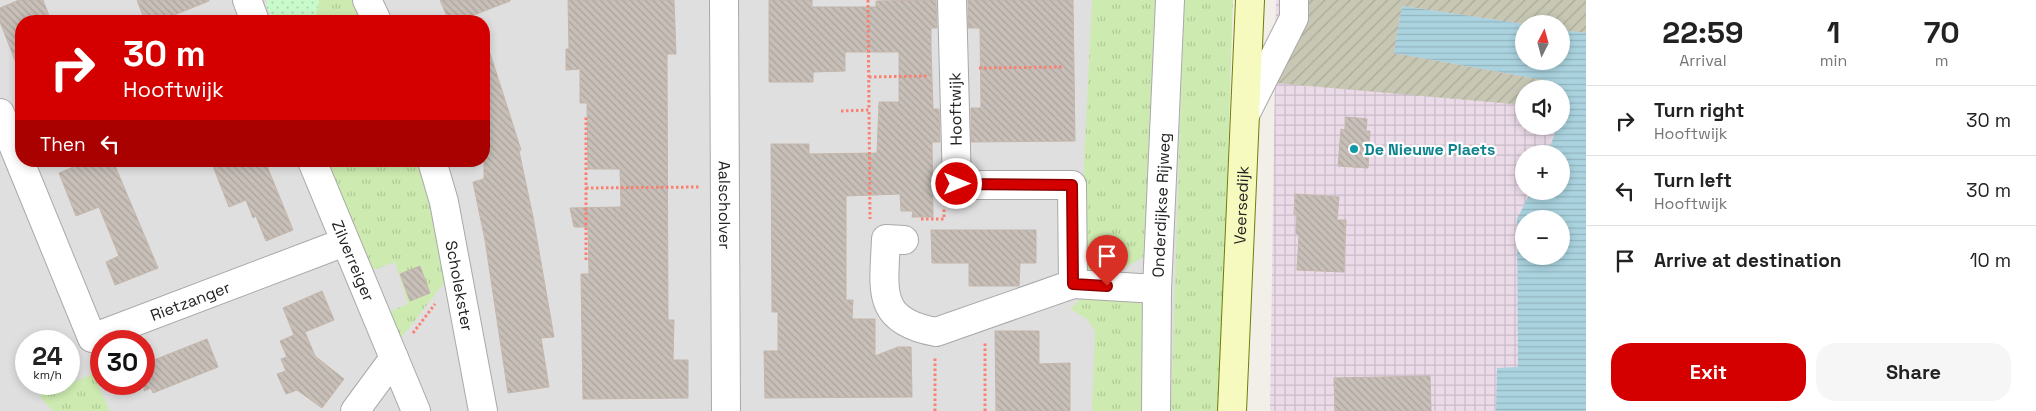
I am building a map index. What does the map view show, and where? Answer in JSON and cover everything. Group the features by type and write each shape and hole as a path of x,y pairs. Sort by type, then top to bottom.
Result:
{"main road":[{"name":"Veersedijk","path":"1232,411 1250,0"}],"street":[{"path":"247,0 253,15"},
{"path":"366,0 374,15"},
{"name":"Aalscholver","path":"724,0 726,411"},
{"name":"Hooftwijk","path":"952,0 957,184"},
{"name":"Onderdijkse Rijweg","path":"1156,411 1157,289 1170,0"},
{"path":"1245,115 1294,18 1294,0"},
{"name":"Rietzanger","path":"0,113 15,150"},
{"name":"Rietzanger","path":"22,167 92,338 345,242"},
{"name":"Zilverreiger","path":"314,167 416,411"},
{"name":"Scholekster","path":"434,167 444,202 483,411"},
{"path":"957,184 1072,185 1073,284"},
{"path":"895,240 884,292 891,312 915,328 936,332 986,326 1073,284 1157,289"},
{"path":"355,411 394,358"}],"path":[{"path":"868,0 870,227 895,240 918,219 944,219 944,197 957,184"},
{"path":"869,76 1063,67"},
{"path":"841,111 869,110"},
{"path":"586,116 586,260"},
{"path":"586,188 725,187"},
{"path":"394,358 458,274"},
{"path":"985,411 986,326"},
{"path":"935,411 936,332"}],"shaded area":[{"path":"0,0 1209,0 1198,411 0,411"},
{"path":"1276,0 1586,0 1586,380 1577,411 1270,411"},
{"path":"1307,0 1586,0 1586,33 1570,31 1570,15 1515,15 1515,23 1402,6 1394,53 1544,80 1515,80 1515,104 1275,83 1308,22"}],"green space":[{"path":"268,0 318,0 319,2 316,15 270,15 266,6"},
{"path":"318,0 351,0 359,15 316,15"},
{"path":"1092,0 1156,0 1149,252 1124,267 1101,272 1092,271 1076,264 1080,249"},
{"path":"1184,0 1233,0 1220,411 1171,411"},
{"path":"327,167 419,167 451,274 398,342 386,313 408,304 395,262 370,271"},
{"path":"1083,297 1136,299 1147,312 1142,411 1092,411 1095,331 1087,319 1070,309"},
{"path":"90,375 90,395 103,395 110,411 53,411 39,396 80,395 80,379"}],"water":[{"path":"1402,6 1515,23 1515,70 1570,70 1570,31 1586,33 1586,411 1496,411 1497,368 1518,367 1517,265 1570,265 1570,210 1522,210 1526,200 1570,200 1570,145 1551,145 1554,135 1570,135 1570,80 1544,80 1394,53"}],"building":[{"path":"19,0 43,0 49,15 15,15 15,60 0,22 0,8"},
{"path":"137,0 209,0 174,15 143,15"},
{"path":"440,0 510,0 474,15 446,15"},
{"path":"568,0 674,0 676,54 667,54 668,320 674,320 673,360 688,360 688,398 583,399 581,274 589,274 588,227 574,227 570,208 621,207 620,169 588,169 587,103 580,103 580,69 566,70 566,49 569,49"},
{"path":"769,0 812,0 812,7 876,7 876,1 936,0 937,28 931,28 931,49 933,109 939,109 940,142 932,142 933,217 912,217 913,211 901,211 900,194 846,196 846,300 853,300 852,319 875,319 875,356 898,347 911,347 912,397 765,398 764,351 778,351 778,312 772,312 771,144 809,144 809,154 877,153 879,102 899,102 899,52 845,52 845,71 813,72 813,82 769,82"},
{"path":"968,0 1073,0 1075,141 971,142 971,108 981,108 980,28 968,28"},
{"path":"490,53 521,150 519,151 533,217 554,337 541,338 549,387 508,393 485,240 473,182 484,179 484,167 490,167"},
{"name":"De Nieuwe Plaets","path":"1346,117 1367,119 1366,131 1370,131 1368,168 1338,166 1341,129 1345,130"},
{"path":"74,167 116,167 158,268 115,285 106,262 119,256 99,207 76,216 59,173"},
{"path":"213,167 267,167 293,230 266,241 256,216 253,218 246,200 229,207"},
{"path":"1295,194 1339,197 1337,220 1346,220 1344,272 1297,270 1299,235 1296,233 1297,215 1294,214"},
{"path":"931,230 1036,230 1036,263 1020,263 1019,286 969,286 969,263 932,263"},
{"path":"420,266 430,293 410,301 400,274"},
{"path":"322,291 334,320 305,332 315,356 344,379 322,408 297,390 286,394 277,374 286,371 281,359 287,357 280,341 294,335 283,308"},
{"path":"995,331 1039,331 1039,364 1070,363 1070,411 996,411"},
{"path":"207,339 218,367 155,392 155,360"},
{"path":"1430,376 1431,411 1335,411 1334,378"}],"place":[{"name":"De Nieuwe Plaets","path":"1354,149"}],"route":[{"path":"957,184 1072,185 1073,284 1107,286"}]}
